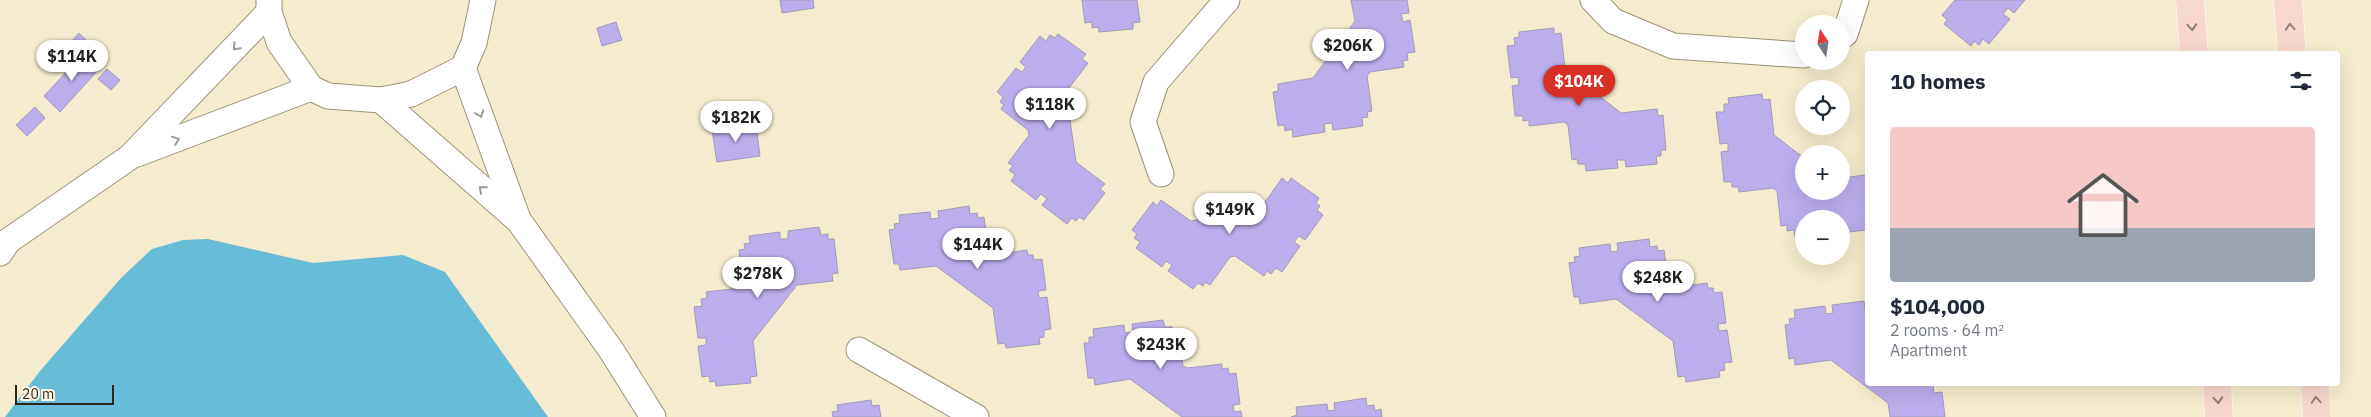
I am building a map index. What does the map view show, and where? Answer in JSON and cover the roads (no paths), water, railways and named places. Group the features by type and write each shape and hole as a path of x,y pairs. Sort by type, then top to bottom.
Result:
{"main road":[{"path":"2190,0 2194,51"},
{"path":"2288,0 2292,51"},
{"path":"2217,386 2219,417"},
{"path":"2315,386 2317,417"}],"street":[{"path":"269,6 280,42 311,88 328,96 381,100 411,94 463,68 474,43 482,0"},
{"path":"1161,174 1143,122 1156,82 1227,0"},
{"path":"1592,0 1613,21 1673,46 1795,54"},
{"path":"1850,20 1856,0"},
{"path":"3,244 130,157 269,6"},
{"path":"463,68 519,221"},
{"path":"130,157 311,88"},
{"path":"381,100 519,221 611,350 653,417"},
{"path":"859,350 976,417"}],"water":[{"path":"208,239 313,263 403,255 445,272 548,417 5,417 40,371 121,278 152,249 183,240"}]}
